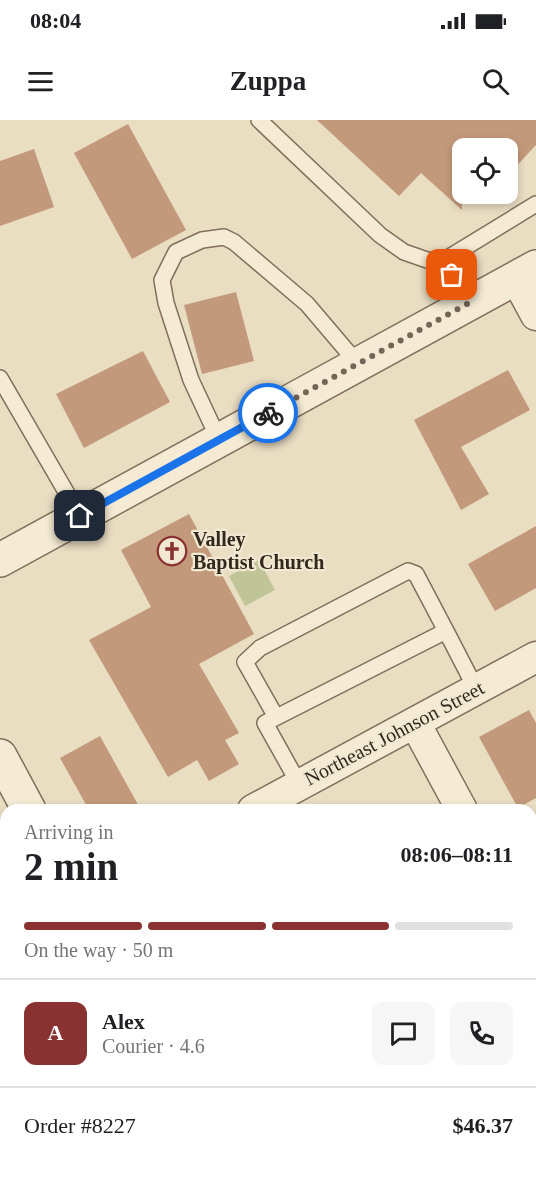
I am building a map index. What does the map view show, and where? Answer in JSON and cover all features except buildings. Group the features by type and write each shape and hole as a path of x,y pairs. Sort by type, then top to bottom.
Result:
{"street":[{"path":"0,560 526,272 536,315"},
{"name":"Northeast Johnson Street","path":"264,804 536,657"},
{"path":"415,723 459,804"},
{"path":"0,756 26,804"}],"lane":[{"path":"259,120 380,235 404,252 427,260 443,261 536,204"},
{"path":"219,440 191,380 166,303 162,280 176,252 202,240 224,237 234,242 307,304 358,364"},
{"path":"443,261 469,303"},
{"path":"0,378 80,516"},
{"path":"299,784 245,662 260,648 408,572 416,574 476,689"},
{"path":"271,720 446,631"}],"green space":[{"path":"259,560 275,590 245,606 229,576"}],"way so far":[{"path":"268,413 469,303 452,275"}],"place":[{"name":"Valley Baptist Church","path":"172,551"}],"route":[{"path":"80,516 268,413"}]}
